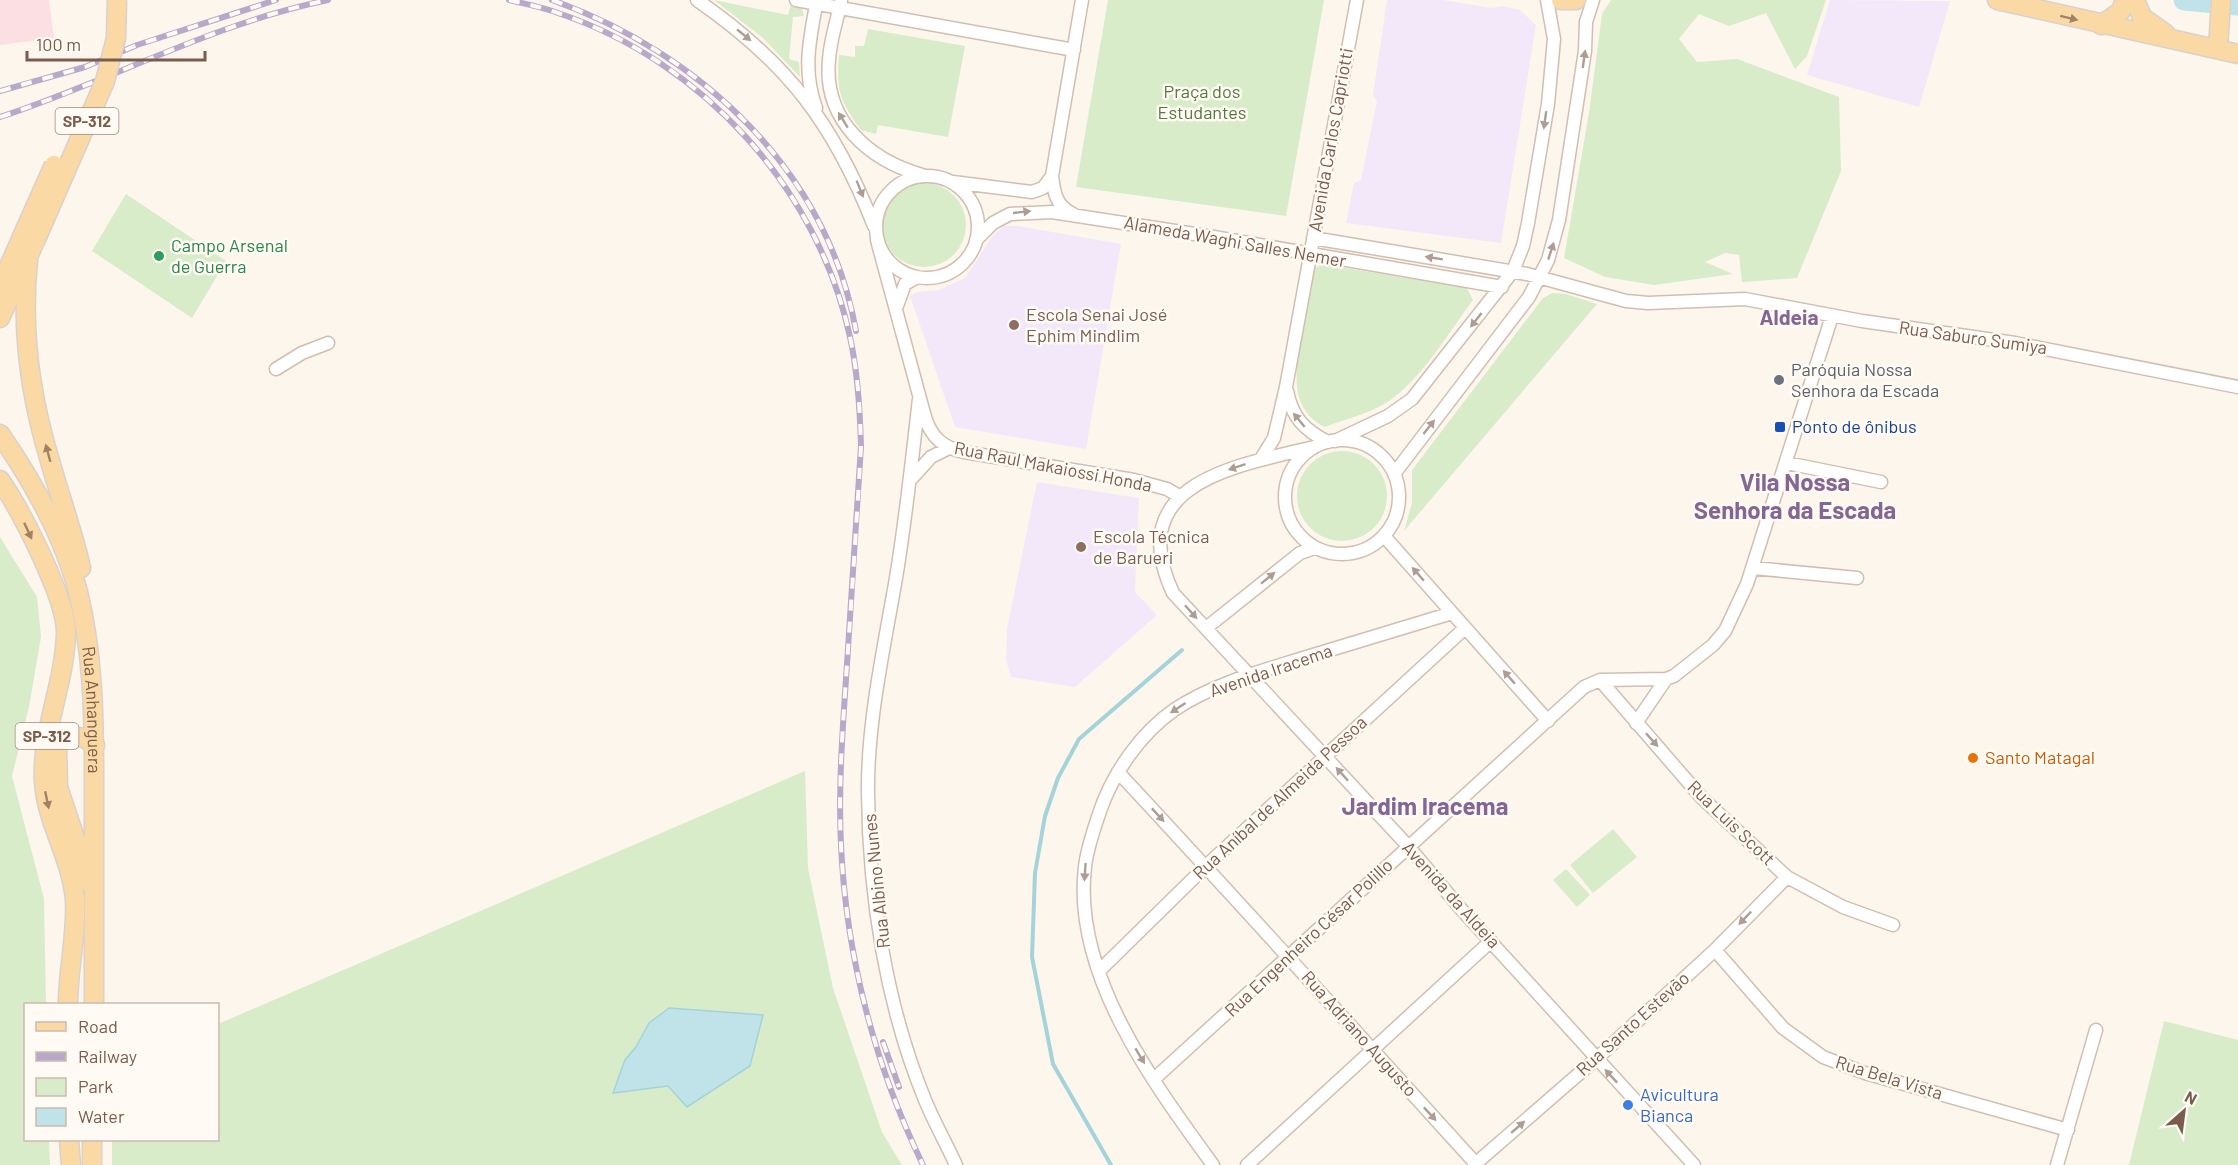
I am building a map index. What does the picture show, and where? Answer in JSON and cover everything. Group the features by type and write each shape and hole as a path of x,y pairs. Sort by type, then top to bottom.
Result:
{"main road":[{"name":"SP-312","path":"0,287 23,255 102,56 106,22 105,0"},
{"name":"SP-312","path":"31,234 108,71 116,38 117,0"},
{"path":"1561,0 1576,0"},
{"path":"1997,0 2100,25 2238,54"},
{"path":"2100,25 2121,11 2125,0"},
{"path":"2135,0 2137,10 2152,26 2181,42"},
{"path":"2218,49 2221,0"},
{"name":"SP-312","path":"23,255 30,374 50,461 80,565 90,653"},
{"path":"0,266 23,255"},
{"path":"0,318 23,255"},
{"name":"Rua Anhanguera","path":"0,434 45,508 57,534 75,580 90,653 95,745 94,1003"},
{"name":"Rua Anhanguera","path":"0,480 27,528 62,611 66,633 45,794 75,900 68,1003"},
{"path":"84,623 75,638 52,739 58,787 88,874 94,929"},
{"path":"52,739 84,738 95,745"},
{"path":"69,1141 71,1165"},
{"path":"92,1141 92,1165"}],"street":[{"path":"697,0 762,50 819,116 853,174 883,253 892,264 917,277 939,276 954,270 968,257 976,240 977,220 973,205 964,193 950,182"},
{"path":"796,0 840,4 1074,50"},
{"path":"1077,216 1059,204 1052,176 1082,0"},
{"name":"Avenida Carlos Capriotti","path":"1261,459 1274,438 1286,387 1357,0"},
{"path":"1179,496 1197,482 1212,475 1261,459 1332,441 1388,416 1412,399 1502,287 1513,271 1523,246 1548,104 1554,39 1547,0"},
{"path":"1394,474 1529,297 1541,276 1559,220 1585,51 1586,22 1593,0"},
{"path":"816,2 806,73 819,116"},
{"path":"840,4 828,67 831,90 839,114 858,141 878,157 923,176 950,182 1032,192 1043,188 1052,176"},
{"path":"919,399 877,235 878,211 888,193 902,182 923,176"},
{"name":"Alameda Waghi Salles Nemer","path":"976,240 998,219 1016,212 1040,211 1502,287"},
{"name":"Alameda Waghi Salles Nemer","path":"1313,238 1541,276"},
{"name":"Rua Saburo Sumiya","path":"1541,276 1626,301 1648,303 1745,299 1832,316 2015,343 2238,387"},
{"path":"896,310 902,288 917,277"},
{"path":"1636,723 1666,679 1699,658 1725,631 1753,568 1832,316"},
{"path":"276,369 302,353 328,343"},
{"name":"Avenida Carlos Capriotti","path":"1286,387 1296,418 1307,429 1332,441"},
{"name":"Rua Raul Makaiossi Honda","path":"919,399 932,434 949,448 1134,480 1167,489 1179,496"},
{"name":"Rua Albino Nunes","path":"919,399 911,478 874,724 868,792 872,871 886,963 901,1033 925,1100 956,1165"},
{"path":"1314,447 1294,466 1284,494 1290,523 1301,537 1315,548 1335,554 1351,554 1366,549 1384,536 1392,525 1398,507 1398,487 1394,474 1384,459 1371,449 1351,441 1332,441"},
{"path":"911,478 931,457 949,448"},
{"path":"1787,463 1881,482"},
{"name":"Avenida da Aldeia","path":"1179,496 1168,512 1163,525 1160,557 1173,593 1408,846 1596,1059 1694,1165"},
{"path":"1384,536 1548,721"},
{"path":"1206,628 1300,553 1315,548"},
{"path":"1753,568 1857,578"},
{"name":"Avenida Iracema","path":"1213,1165 1154,1079 1130,1039 1099,971 1087,925 1084,868 1090,838 1107,790 1118,772 1158,722 1192,699 1250,675 1452,613"},
{"name":"Rua Aníbal de Almeida Pessoa","path":"1099,971 1324,755 1465,628"},
{"path":"1600,680 1666,679"},
{"name":"Rua Engenheiro César Polillo","path":"1154,1079 1291,957 1408,846 1584,687 1600,680"},
{"name":"Rua Luis Scott","path":"1600,680 1702,798 1787,877 1843,907 1893,926"},
{"name":"Rua Adriano Augusto","path":"1118,772 1291,957 1373,1052 1476,1164"},
{"name":"Rua Santo Estevão","path":"1476,1164 1596,1059 1715,950 1787,877"},
{"path":"1247,1165 1373,1052 1491,941"},
{"name":"Rua Bela Vista","path":"1715,950 1783,1028 1822,1057 1865,1073 2068,1131"},
{"path":"2057,1165 2096,1030"}],"shaded area":[{"path":"0,0 49,0 54,38 0,45"},
{"path":"1387,0 1443,0 1491,8 1502,6 1520,10 1536,25 1501,243 1346,223 1354,183 1361,180 1377,101 1373,95"},
{"path":"1830,0 1950,1 1919,107 1807,75"},
{"name":"Escola Senai José Ephim Mindlim","path":"1004,226 1018,226 1121,244 1086,449 955,427 910,296 917,292 939,290 965,278 992,237"},
{"name":"Escola Técnica de Barueri","path":"1037,482 1139,498 1135,592 1157,615 1075,687 1011,677 1006,660 1007,629"}],"green space":[{"path":"714,0 788,15 791,4 802,9 804,16 793,17 789,59 799,62 800,77 763,38"},
{"name":"Praça dos Estudantes","path":"1108,0 1324,0 1286,216 1076,187"},
{"path":"1611,0 1826,0 1807,56 1795,69 1766,13 1729,26 1699,14 1679,39 1697,62 1737,59 1839,97 1841,171 1797,278 1742,282 1739,255 1725,253 1705,262 1733,274 1654,285 1605,277 1564,258 1589,113 1602,14"},
{"path":"868,29 965,46 948,137 878,125 876,134 861,130 848,111 841,95 838,78 839,55 855,57 855,46 864,46"},
{"path":"924,183 940,186 959,202 966,225 963,241 947,260 924,267 908,264 889,248 882,225 885,209 901,190"},
{"name":"Campo Arsenal de Guerra","path":"126,194 226,261 192,318 92,251"},
{"path":"1322,264 1467,288 1473,300 1422,370 1399,394 1372,410 1325,427 1306,411 1299,397 1297,384 1298,352 1314,269"},
{"path":"1552,293 1566,294 1597,304 1404,531 1412,503 1412,470 1543,298"},
{"path":"1342,451 1359,454 1374,464 1384,479 1387,496 1384,513 1374,528 1359,538 1342,541 1325,538 1310,528 1300,513 1297,496 1300,479 1310,464 1325,454"},
{"path":"0,537 37,597 41,637 29,707 12,776 44,899 46,1003 24,1003 24,1141 49,1141 50,1165 0,1165"},
{"path":"805,771 808,868 833,988 882,1132 902,1165 112,1165 112,1141 219,1141 219,1024"},
{"path":"1613,829 1637,857 1593,893 1570,865"},
{"path":"1566,869 1590,895 1577,907 1553,880"},
{"path":"2164,1021 2238,1040 2238,1165 2129,1165"}],"water":[{"path":"669,1008 763,1015 750,1066 687,1107 668,1086 613,1093 625,1060 636,1047 649,1023"}],"waterway":[{"path":"2184,0 2238,5"},
{"path":"1111,1165 1053,1064 1032,957 1035,873 1045,816 1058,778 1079,739 1182,650"}],"railway":[{"path":"0,91 85,67 137,45 276,0"},
{"path":"0,117 244,23 328,0"},
{"path":"509,0 552,11 611,35 660,63 705,97 746,137 782,182 811,230 834,282 850,337 855,364 861,446 841,755 840,822 844,887 856,969 877,1050 923,1165"},
{"path":"552,0 606,23 658,51 706,86 749,125 786,169 817,219 841,273 856,331"},
{"path":"883,1042 899,1087"}],"place":[{"name":"Campo Arsenal de Guerra","path":"159,256"},
{"name":"Escola Senai José Ephim Mindlim","path":"1014,325"},
{"name":"Paróquia Nossa Senhora da Escada","path":"1779,380"},
{"name":"Ponto de ônibus","path":"1780,427"},
{"name":"Escola Técnica de Barueri","path":"1081,547"},
{"name":"Santo Matagal","path":"1973,758"},
{"name":"Avicultura Bianca","path":"1628,1105"}],"district":[{"name":"Aldeia","path":"1789,318"},
{"name":"Vila Nossa Senhora da Escada","path":"1795,497"},
{"name":"Jardim Iracema","path":"1425,807"}]}
